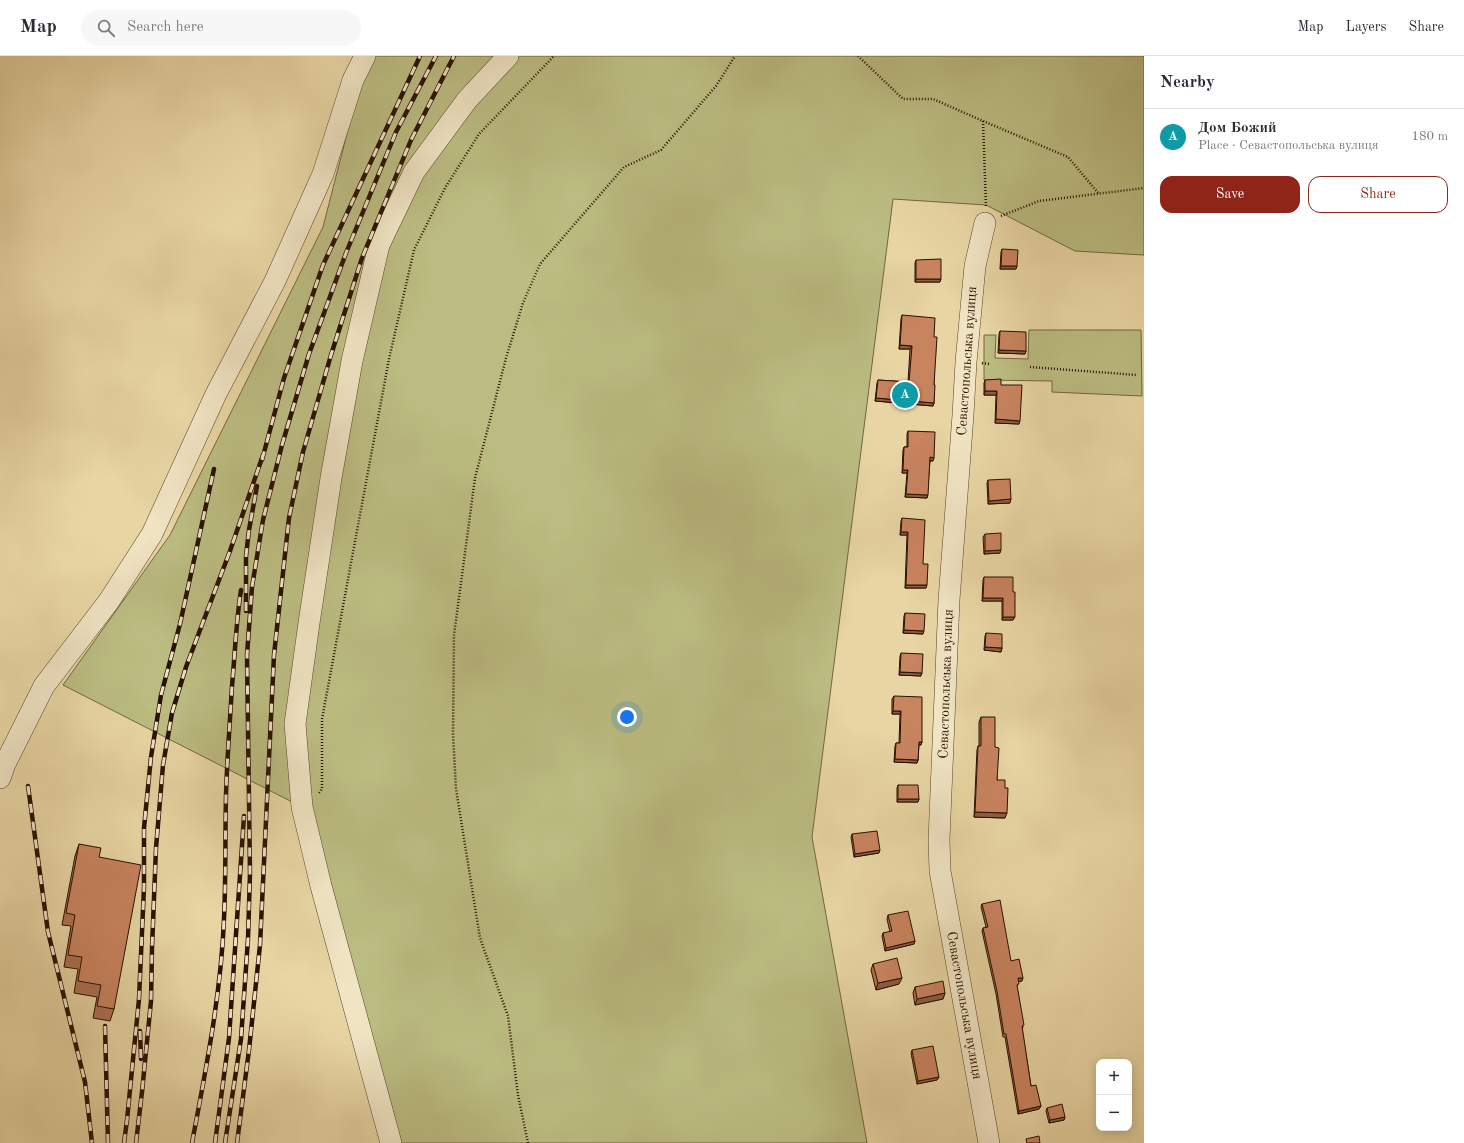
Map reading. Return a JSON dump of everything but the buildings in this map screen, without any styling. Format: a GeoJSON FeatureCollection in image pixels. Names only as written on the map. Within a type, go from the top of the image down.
{"type":"FeatureCollection","features":[{"type":"Feature","properties":{"kind":"street"},"geometry":{"type":"LineString","coordinates":[[0,778],[5,764],[44,686],[109,601],[152,534],[216,394],[275,280],[323,174],[353,80],[365,56]]}},
{"type":"Feature","properties":{"kind":"street"},"geometry":{"type":"LineString","coordinates":[[391,1143],[321,886],[302,807],[295,724],[331,478],[352,361],[380,245],[414,172],[467,100],[508,56]]}},
{"type":"Feature","properties":{"kind":"street","name":"Севастопольська вулиця"},"geometry":{"type":"LineString","coordinates":[[986,223],[975,266],[966,362],[949,600],[940,871],[989,1143]]}},
{"type":"Feature","properties":{"kind":"path"},"geometry":{"type":"LineString","coordinates":[[302,807],[322,789],[322,719],[389,359],[414,250],[445,188],[479,134],[554,56]]}},
{"type":"Feature","properties":{"kind":"path"},"geometry":{"type":"LineString","coordinates":[[528,1143],[518,1095],[508,1016],[480,938],[456,789],[453,734],[454,634],[475,478],[506,358],[523,303],[540,264],[624,167],[661,150],[716,86],[735,56]]}},
{"type":"Feature","properties":{"kind":"path"},"geometry":{"type":"LineString","coordinates":[[858,56],[903,99],[933,99],[1068,157],[1099,194]]}},
{"type":"Feature","properties":{"kind":"path"},"geometry":{"type":"LineString","coordinates":[[983,121],[986,223],[1039,201],[1144,188]]}},
{"type":"Feature","properties":{"kind":"path"},"geometry":{"type":"LineString","coordinates":[[1030,367],[1137,375]]}},
{"type":"Feature","properties":{"kind":"green space"},"geometry":{"type":"Polygon","coordinates":[[[367,56],[1144,56],[1144,255],[1075,251],[986,205],[893,199],[812,837],[867,1143],[391,1143],[302,807],[63,685],[170,535],[323,227],[367,56]]]}},
{"type":"Feature","properties":{"kind":"green space"},"geometry":{"type":"Polygon","coordinates":[[[1029,330],[1141,330],[1142,396],[1052,392],[1052,381],[984,380],[984,335],[996,335],[995,358],[1028,359],[1029,330]]]}},
{"type":"Feature","properties":{"kind":"railway"},"geometry":{"type":"LineString","coordinates":[[262,460],[284,378],[323,265],[420,56]]}},
{"type":"Feature","properties":{"kind":"railway"},"geometry":{"type":"LineString","coordinates":[[225,1143],[241,1039],[248,939],[250,873],[247,655],[252,587],[263,520],[282,445],[309,354],[346,253],[396,132],[436,56]]}},
{"type":"Feature","properties":{"kind":"railway"},"geometry":{"type":"LineString","coordinates":[[237,1143],[260,945],[274,655],[289,518],[303,452],[331,355],[362,258],[411,140],[454,56]]}},
{"type":"Feature","properties":{"kind":"railway"},"geometry":{"type":"LineString","coordinates":[[136,1143],[151,1001],[156,848],[163,765],[172,713],[186,667],[230,551],[263,455]]}},
{"type":"Feature","properties":{"kind":"railway"},"geometry":{"type":"LineString","coordinates":[[124,1143],[139,999],[144,887],[144,828],[151,757],[161,695],[180,624],[214,469]]}},
{"type":"Feature","properties":{"kind":"railway"},"geometry":{"type":"LineString","coordinates":[[246,611],[246,556],[257,486]]}},
{"type":"Feature","properties":{"kind":"railway"},"geometry":{"type":"LineString","coordinates":[[192,1143],[212,1031],[220,975],[225,903],[227,768],[232,686],[241,590]]}},
{"type":"Feature","properties":{"kind":"railway"},"geometry":{"type":"LineString","coordinates":[[28,786],[48,932],[85,1082],[92,1143]]}},
{"type":"Feature","properties":{"kind":"railway"},"geometry":{"type":"LineString","coordinates":[[215,1143],[229,1038],[244,816]]}},
{"type":"Feature","properties":{"kind":"railway"},"geometry":{"type":"LineString","coordinates":[[105,1026],[108,1143]]}},
{"type":"Feature","properties":{"kind":"railway"},"geometry":{"type":"LineString","coordinates":[[140,1031],[141,1059]]}},
{"type":"Feature","properties":{"kind":"place","name":"Дом Божий"},"geometry":{"type":"Point","coordinates":[905,395]}}]}
